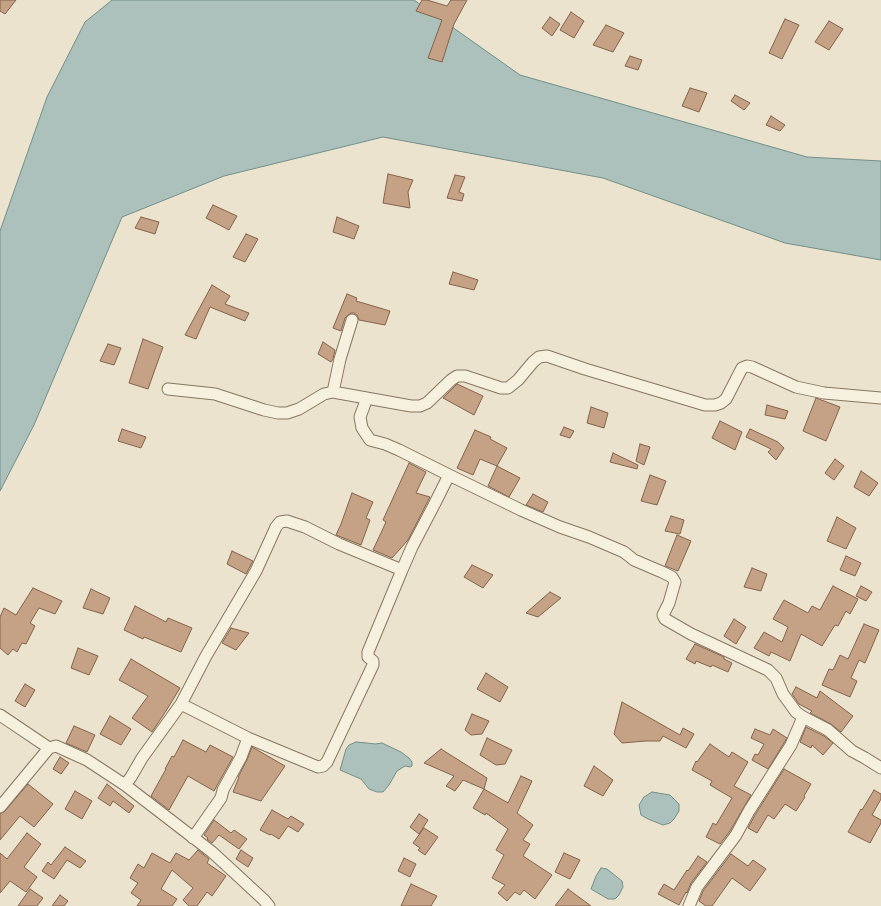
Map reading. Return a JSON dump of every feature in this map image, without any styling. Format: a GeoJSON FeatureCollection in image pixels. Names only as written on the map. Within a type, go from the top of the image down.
{"type":"FeatureCollection","features":[{"type":"Feature","properties":{"kind":"street"},"geometry":{"type":"LineString","coordinates":[[333,392],[340,359],[352,320]]}},
{"type":"Feature","properties":{"kind":"street"},"geometry":{"type":"LineString","coordinates":[[168,389],[215,394],[278,413],[287,413],[299,409],[324,394],[333,392],[412,406],[420,406],[427,404],[457,376],[465,376],[501,388],[508,388],[518,380],[539,357],[547,356],[584,369],[705,405],[715,405],[726,399],[742,368],[747,366],[796,387],[824,393],[881,398]]}},
{"type":"Feature","properties":{"kind":"street"},"geometry":{"type":"LineString","coordinates":[[367,398],[360,417],[362,428],[370,440],[399,450],[521,510],[560,527],[589,536],[624,552],[634,560],[672,577],[675,582],[669,603],[663,614],[665,619],[714,645],[768,670],[776,678],[783,694],[796,712],[828,730],[852,751],[881,768]]}},
{"type":"Feature","properties":{"kind":"street"},"geometry":{"type":"LineString","coordinates":[[181,704],[248,738],[318,767],[323,766],[327,762],[374,665],[373,661],[368,657],[368,652],[412,547],[449,475]]}},
{"type":"Feature","properties":{"kind":"street"},"geometry":{"type":"LineString","coordinates":[[125,785],[150,745],[181,704],[206,656],[256,571],[276,527],[280,522],[287,521],[305,527],[339,544],[402,570]]}},
{"type":"Feature","properties":{"kind":"street"},"geometry":{"type":"LineString","coordinates":[[0,715],[49,748]]}},
{"type":"Feature","properties":{"kind":"street"},"geometry":{"type":"LineString","coordinates":[[689,906],[696,887],[736,835],[749,811],[791,745],[803,717]]}},
{"type":"Feature","properties":{"kind":"street"},"geometry":{"type":"LineString","coordinates":[[193,838],[221,798],[223,790],[248,738]]}},
{"type":"Feature","properties":{"kind":"street"},"geometry":{"type":"LineString","coordinates":[[0,807],[49,748],[56,746],[87,760],[125,785],[212,852],[237,874],[269,906]]}},
{"type":"Feature","properties":{"kind":"water"},"geometry":{"type":"Polygon","coordinates":[[[112,0],[414,0],[520,75],[807,157],[881,161],[881,260],[785,243],[603,178],[383,137],[224,176],[122,217],[34,425],[0,491],[0,231],[47,97],[85,22],[112,0]]]}},
{"type":"Feature","properties":{"kind":"water"},"geometry":{"type":"Polygon","coordinates":[[[356,742],[375,744],[382,743],[401,752],[409,758],[412,762],[412,766],[405,766],[397,771],[383,792],[377,792],[369,789],[361,779],[340,770],[346,749],[349,745],[356,742]]]}},
{"type":"Feature","properties":{"kind":"water"},"geometry":{"type":"Polygon","coordinates":[[[652,792],[670,795],[679,804],[679,811],[670,823],[663,825],[641,815],[639,805],[644,797],[652,792]]]}},
{"type":"Feature","properties":{"kind":"water"},"geometry":{"type":"Polygon","coordinates":[[[601,868],[607,869],[622,881],[623,887],[615,899],[608,899],[591,889],[601,868]]]}},
{"type":"Feature","properties":{"kind":"building"},"geometry":{"type":"Polygon","coordinates":[[[0,0],[16,0],[5,14],[0,11],[0,0]]]}},
{"type":"Feature","properties":{"kind":"building"},"geometry":{"type":"Polygon","coordinates":[[[422,0],[447,6],[451,0],[467,0],[454,24],[442,62],[428,58],[442,20],[416,11],[422,0]]]}},
{"type":"Feature","properties":{"kind":"building"},"geometry":{"type":"Polygon","coordinates":[[[571,12],[584,21],[574,38],[560,30],[571,12]]]}},
{"type":"Feature","properties":{"kind":"building"},"geometry":{"type":"Polygon","coordinates":[[[550,17],[560,24],[552,36],[542,28],[550,17]]]}},
{"type":"Feature","properties":{"kind":"building"},"geometry":{"type":"Polygon","coordinates":[[[785,19],[799,25],[782,59],[769,53],[785,19]]]}},
{"type":"Feature","properties":{"kind":"building"},"geometry":{"type":"Polygon","coordinates":[[[829,21],[843,29],[829,50],[815,42],[829,21]]]}},
{"type":"Feature","properties":{"kind":"building"},"geometry":{"type":"Polygon","coordinates":[[[606,25],[624,33],[613,52],[593,45],[606,25]]]}},
{"type":"Feature","properties":{"kind":"building"},"geometry":{"type":"Polygon","coordinates":[[[630,56],[642,60],[638,70],[625,66],[630,56]]]}},
{"type":"Feature","properties":{"kind":"building"},"geometry":{"type":"Polygon","coordinates":[[[690,88],[707,93],[699,112],[682,106],[690,88]]]}},
{"type":"Feature","properties":{"kind":"building"},"geometry":{"type":"Polygon","coordinates":[[[735,95],[750,103],[744,110],[731,101],[735,95]]]}},
{"type":"Feature","properties":{"kind":"building"},"geometry":{"type":"Polygon","coordinates":[[[771,116],[785,125],[780,131],[766,125],[771,116]]]}},
{"type":"Feature","properties":{"kind":"building"},"geometry":{"type":"Polygon","coordinates":[[[388,174],[413,180],[408,192],[410,208],[383,203],[388,174]]]}},
{"type":"Feature","properties":{"kind":"building"},"geometry":{"type":"Polygon","coordinates":[[[455,175],[465,177],[459,192],[464,194],[462,201],[447,198],[455,175]]]}},
{"type":"Feature","properties":{"kind":"building"},"geometry":{"type":"Polygon","coordinates":[[[213,205],[237,216],[229,230],[206,218],[213,205]]]}},
{"type":"Feature","properties":{"kind":"building"},"geometry":{"type":"Polygon","coordinates":[[[141,217],[159,222],[155,234],[135,228],[141,217]]]}},
{"type":"Feature","properties":{"kind":"building"},"geometry":{"type":"Polygon","coordinates":[[[337,217],[359,226],[354,239],[333,232],[337,217]]]}},
{"type":"Feature","properties":{"kind":"building"},"geometry":{"type":"Polygon","coordinates":[[[246,234],[258,239],[245,262],[233,257],[246,234]]]}},
{"type":"Feature","properties":{"kind":"building"},"geometry":{"type":"Polygon","coordinates":[[[453,272],[478,280],[474,290],[449,284],[453,272]]]}},
{"type":"Feature","properties":{"kind":"building"},"geometry":{"type":"Polygon","coordinates":[[[212,285],[230,296],[225,304],[249,313],[245,321],[210,307],[196,339],[185,335],[212,285]]]}},
{"type":"Feature","properties":{"kind":"building"},"geometry":{"type":"Polygon","coordinates":[[[347,294],[357,298],[356,301],[390,311],[385,325],[359,320],[357,315],[351,313],[345,318],[341,331],[333,328],[347,294]]]}},
{"type":"Feature","properties":{"kind":"building"},"geometry":{"type":"Polygon","coordinates":[[[143,339],[163,347],[148,389],[129,383],[143,339]]]}},
{"type":"Feature","properties":{"kind":"building"},"geometry":{"type":"Polygon","coordinates":[[[323,342],[335,350],[331,362],[318,354],[323,342]]]}},
{"type":"Feature","properties":{"kind":"building"},"geometry":{"type":"Polygon","coordinates":[[[108,344],[121,348],[114,365],[100,361],[108,344]]]}},
{"type":"Feature","properties":{"kind":"building"},"geometry":{"type":"Polygon","coordinates":[[[457,384],[483,396],[474,415],[443,398],[457,384]]]}},
{"type":"Feature","properties":{"kind":"building"},"geometry":{"type":"Polygon","coordinates":[[[816,398],[840,407],[826,441],[803,431],[816,398]]]}},
{"type":"Feature","properties":{"kind":"building"},"geometry":{"type":"Polygon","coordinates":[[[767,405],[788,411],[785,419],[765,415],[767,405]]]}},
{"type":"Feature","properties":{"kind":"building"},"geometry":{"type":"Polygon","coordinates":[[[591,407],[608,413],[604,428],[587,423],[591,407]]]}},
{"type":"Feature","properties":{"kind":"building"},"geometry":{"type":"Polygon","coordinates":[[[720,421],[742,432],[735,450],[712,438],[720,421]]]}},
{"type":"Feature","properties":{"kind":"building"},"geometry":{"type":"Polygon","coordinates":[[[564,427],[574,431],[570,438],[560,435],[564,427]]]}},
{"type":"Feature","properties":{"kind":"building"},"geometry":{"type":"Polygon","coordinates":[[[122,429],[146,437],[141,448],[118,441],[122,429]]]}},
{"type":"Feature","properties":{"kind":"building"},"geometry":{"type":"Polygon","coordinates":[[[750,429],[778,442],[784,448],[776,460],[768,452],[771,449],[746,437],[750,429]]]}},
{"type":"Feature","properties":{"kind":"building"},"geometry":{"type":"Polygon","coordinates":[[[475,430],[491,437],[490,439],[507,448],[497,466],[480,459],[473,475],[457,468],[475,430]]]}},
{"type":"Feature","properties":{"kind":"building"},"geometry":{"type":"Polygon","coordinates":[[[640,444],[650,447],[644,465],[636,461],[640,444]]]}},
{"type":"Feature","properties":{"kind":"building"},"geometry":{"type":"Polygon","coordinates":[[[613,453],[638,465],[637,469],[610,462],[613,453]]]}},
{"type":"Feature","properties":{"kind":"building"},"geometry":{"type":"Polygon","coordinates":[[[835,459],[844,466],[834,480],[825,473],[835,459]]]}},
{"type":"Feature","properties":{"kind":"building"},"geometry":{"type":"Polygon","coordinates":[[[409,463],[426,472],[416,493],[430,497],[408,540],[392,558],[373,550],[386,522],[383,520],[409,463]]]}},
{"type":"Feature","properties":{"kind":"building"},"geometry":{"type":"Polygon","coordinates":[[[497,466],[520,478],[509,497],[488,486],[497,466]]]}},
{"type":"Feature","properties":{"kind":"building"},"geometry":{"type":"Polygon","coordinates":[[[861,471],[878,483],[869,496],[854,487],[861,471]]]}},
{"type":"Feature","properties":{"kind":"building"},"geometry":{"type":"Polygon","coordinates":[[[650,475],[666,481],[657,505],[641,501],[650,475]]]}},
{"type":"Feature","properties":{"kind":"building"},"geometry":{"type":"Polygon","coordinates":[[[352,493],[373,502],[366,518],[370,520],[361,545],[336,535],[352,493]]]}},
{"type":"Feature","properties":{"kind":"building"},"geometry":{"type":"Polygon","coordinates":[[[533,494],[548,502],[543,512],[526,505],[533,494]]]}},
{"type":"Feature","properties":{"kind":"building"},"geometry":{"type":"Polygon","coordinates":[[[671,516],[684,520],[680,534],[665,531],[671,516]]]}},
{"type":"Feature","properties":{"kind":"building"},"geometry":{"type":"Polygon","coordinates":[[[837,517],[856,528],[846,549],[827,541],[837,517]]]}},
{"type":"Feature","properties":{"kind":"building"},"geometry":{"type":"Polygon","coordinates":[[[677,535],[691,541],[678,571],[665,566],[677,535]]]}},
{"type":"Feature","properties":{"kind":"building"},"geometry":{"type":"Polygon","coordinates":[[[232,551],[253,561],[246,574],[227,564],[232,551]]]}},
{"type":"Feature","properties":{"kind":"building"},"geometry":{"type":"Polygon","coordinates":[[[846,556],[861,563],[855,576],[840,570],[846,556]]]}},
{"type":"Feature","properties":{"kind":"building"},"geometry":{"type":"Polygon","coordinates":[[[472,565],[493,575],[483,588],[464,577],[472,565]]]}},
{"type":"Feature","properties":{"kind":"building"},"geometry":{"type":"Polygon","coordinates":[[[752,568],[767,574],[761,591],[744,587],[752,568]]]}},
{"type":"Feature","properties":{"kind":"building"},"geometry":{"type":"Polygon","coordinates":[[[833,586],[858,599],[850,614],[846,611],[838,626],[835,625],[822,646],[801,634],[790,661],[771,652],[769,656],[754,648],[764,632],[782,642],[788,627],[773,619],[784,600],[808,613],[812,606],[820,610],[833,586]]]}},
{"type":"Feature","properties":{"kind":"building"},"geometry":{"type":"Polygon","coordinates":[[[861,586],[872,592],[866,601],[856,596],[861,586]]]}},
{"type":"Feature","properties":{"kind":"building"},"geometry":{"type":"Polygon","coordinates":[[[33,588],[62,601],[55,614],[39,608],[30,623],[35,626],[26,644],[22,643],[17,652],[13,649],[8,655],[0,648],[0,617],[4,608],[16,615],[33,588]]]}},
{"type":"Feature","properties":{"kind":"building"},"geometry":{"type":"Polygon","coordinates":[[[91,589],[110,598],[103,614],[83,608],[91,589]]]}},
{"type":"Feature","properties":{"kind":"building"},"geometry":{"type":"Polygon","coordinates":[[[550,592],[561,598],[538,617],[526,613],[550,592]]]}},
{"type":"Feature","properties":{"kind":"building"},"geometry":{"type":"Polygon","coordinates":[[[135,606],[166,622],[168,618],[192,628],[181,652],[144,637],[143,639],[124,630],[135,606]]]}},
{"type":"Feature","properties":{"kind":"building"},"geometry":{"type":"Polygon","coordinates":[[[734,619],[746,627],[736,644],[724,636],[734,619]]]}},
{"type":"Feature","properties":{"kind":"building"},"geometry":{"type":"Polygon","coordinates":[[[864,624],[879,630],[865,663],[859,660],[851,678],[857,681],[850,697],[822,685],[829,669],[833,670],[840,655],[848,659],[864,624]]]}},
{"type":"Feature","properties":{"kind":"building"},"geometry":{"type":"Polygon","coordinates":[[[231,628],[249,633],[236,650],[222,643],[231,628]]]}},
{"type":"Feature","properties":{"kind":"building"},"geometry":{"type":"Polygon","coordinates":[[[695,644],[724,657],[724,659],[732,663],[728,672],[712,665],[711,667],[696,661],[695,664],[686,659],[695,644]]]}},
{"type":"Feature","properties":{"kind":"building"},"geometry":{"type":"Polygon","coordinates":[[[78,648],[98,656],[89,675],[71,668],[78,648]]]}},
{"type":"Feature","properties":{"kind":"building"},"geometry":{"type":"Polygon","coordinates":[[[131,659],[180,688],[152,732],[132,718],[148,696],[119,680],[131,659]]]}},
{"type":"Feature","properties":{"kind":"building"},"geometry":{"type":"Polygon","coordinates":[[[486,673],[508,687],[500,702],[477,689],[486,673]]]}},
{"type":"Feature","properties":{"kind":"building"},"geometry":{"type":"Polygon","coordinates":[[[25,684],[35,690],[25,707],[15,701],[25,684]]]}},
{"type":"Feature","properties":{"kind":"building"},"geometry":{"type":"Polygon","coordinates":[[[796,687],[817,698],[820,691],[853,716],[841,732],[831,724],[810,713],[812,711],[799,704],[792,694],[796,687]]]}},
{"type":"Feature","properties":{"kind":"building"},"geometry":{"type":"Polygon","coordinates":[[[622,702],[680,735],[683,728],[694,734],[686,748],[663,736],[660,741],[622,743],[614,734],[622,702]]]}},
{"type":"Feature","properties":{"kind":"building"},"geometry":{"type":"Polygon","coordinates":[[[472,714],[489,721],[482,734],[471,735],[465,730],[472,714]]]}},
{"type":"Feature","properties":{"kind":"building"},"geometry":{"type":"Polygon","coordinates":[[[110,716],[131,729],[121,745],[100,734],[110,716]]]}},
{"type":"Feature","properties":{"kind":"building"},"geometry":{"type":"Polygon","coordinates":[[[74,726],[95,735],[87,752],[66,743],[74,726]]]}},
{"type":"Feature","properties":{"kind":"building"},"geometry":{"type":"Polygon","coordinates":[[[806,727],[824,736],[833,743],[823,755],[812,745],[811,748],[800,742],[806,727]]]}},
{"type":"Feature","properties":{"kind":"building"},"geometry":{"type":"Polygon","coordinates":[[[755,729],[770,735],[773,729],[787,738],[768,769],[752,760],[755,754],[758,755],[764,744],[751,738],[755,729]]]}},
{"type":"Feature","properties":{"kind":"building"},"geometry":{"type":"Polygon","coordinates":[[[487,738],[512,750],[505,764],[496,765],[480,755],[487,738]]]}},
{"type":"Feature","properties":{"kind":"building"},"geometry":{"type":"Polygon","coordinates":[[[183,740],[206,752],[210,745],[233,757],[214,791],[188,776],[169,810],[151,796],[172,756],[174,757],[183,740]]]}},
{"type":"Feature","properties":{"kind":"building"},"geometry":{"type":"Polygon","coordinates":[[[710,744],[729,757],[732,752],[748,762],[734,786],[751,795],[730,831],[720,844],[706,837],[713,823],[716,825],[732,798],[710,785],[712,781],[692,770],[696,761],[697,762],[710,744]]]}},
{"type":"Feature","properties":{"kind":"building"},"geometry":{"type":"Polygon","coordinates":[[[252,747],[285,766],[261,801],[233,792],[238,777],[252,747]]]}},
{"type":"Feature","properties":{"kind":"building"},"geometry":{"type":"Polygon","coordinates":[[[441,749],[487,778],[484,789],[463,780],[455,791],[446,786],[454,776],[424,763],[441,749]]]}},
{"type":"Feature","properties":{"kind":"building"},"geometry":{"type":"Polygon","coordinates":[[[60,757],[69,763],[61,774],[53,769],[60,757]]]}},
{"type":"Feature","properties":{"kind":"building"},"geometry":{"type":"Polygon","coordinates":[[[594,766],[613,780],[603,796],[584,786],[594,766]]]}},
{"type":"Feature","properties":{"kind":"building"},"geometry":{"type":"Polygon","coordinates":[[[784,769],[811,784],[796,811],[785,804],[774,819],[768,815],[757,833],[748,828],[784,769]]]}},
{"type":"Feature","properties":{"kind":"building"},"geometry":{"type":"Polygon","coordinates":[[[521,776],[532,781],[517,813],[533,825],[523,840],[530,844],[523,856],[552,875],[535,899],[524,890],[520,895],[515,892],[507,901],[498,893],[505,885],[492,878],[504,855],[496,850],[508,829],[486,813],[485,815],[473,808],[484,789],[508,803],[521,776]]]}},
{"type":"Feature","properties":{"kind":"building"},"geometry":{"type":"Polygon","coordinates":[[[28,784],[53,804],[34,827],[20,816],[0,840],[0,814],[5,811],[28,784]]]}},
{"type":"Feature","properties":{"kind":"building"},"geometry":{"type":"Polygon","coordinates":[[[107,784],[134,806],[129,813],[113,801],[110,806],[98,798],[107,784]]]}},
{"type":"Feature","properties":{"kind":"building"},"geometry":{"type":"Polygon","coordinates":[[[874,790],[881,794],[881,799],[872,815],[881,820],[881,823],[870,843],[848,832],[874,790]]]}},
{"type":"Feature","properties":{"kind":"building"},"geometry":{"type":"Polygon","coordinates":[[[75,791],[92,801],[82,819],[65,809],[75,791]]]}},
{"type":"Feature","properties":{"kind":"building"},"geometry":{"type":"Polygon","coordinates":[[[272,810],[288,819],[291,816],[304,824],[298,832],[288,826],[279,839],[260,830],[272,810]]]}},
{"type":"Feature","properties":{"kind":"building"},"geometry":{"type":"Polygon","coordinates":[[[419,814],[428,820],[419,834],[410,827],[419,814]]]}},
{"type":"Feature","properties":{"kind":"building"},"geometry":{"type":"Polygon","coordinates":[[[214,820],[231,833],[234,830],[247,839],[239,849],[219,835],[212,843],[207,839],[208,838],[204,835],[214,820]]]}},
{"type":"Feature","properties":{"kind":"building"},"geometry":{"type":"Polygon","coordinates":[[[424,828],[438,837],[425,855],[418,850],[420,848],[413,843],[424,828]]]}},
{"type":"Feature","properties":{"kind":"building"},"geometry":{"type":"Polygon","coordinates":[[[27,833],[41,844],[24,867],[37,877],[26,892],[10,881],[0,893],[0,853],[7,859],[27,833]]]}},
{"type":"Feature","properties":{"kind":"building"},"geometry":{"type":"Polygon","coordinates":[[[65,847],[86,861],[80,868],[67,860],[54,879],[42,871],[48,862],[51,865],[65,847]]]}},
{"type":"Feature","properties":{"kind":"building"},"geometry":{"type":"Polygon","coordinates":[[[198,850],[209,859],[207,863],[226,876],[212,896],[207,892],[197,906],[189,906],[183,900],[193,888],[172,870],[161,889],[177,899],[172,906],[137,906],[141,900],[131,893],[138,883],[130,878],[138,864],[144,868],[152,853],[170,863],[176,853],[189,860],[198,850]]]}},
{"type":"Feature","properties":{"kind":"building"},"geometry":{"type":"Polygon","coordinates":[[[241,850],[253,858],[248,867],[236,859],[241,850]]]}},
{"type":"Feature","properties":{"kind":"building"},"geometry":{"type":"Polygon","coordinates":[[[564,853],[580,860],[570,879],[555,872],[564,853]]]}},
{"type":"Feature","properties":{"kind":"building"},"geometry":{"type":"Polygon","coordinates":[[[731,854],[748,866],[753,860],[766,869],[750,891],[732,878],[712,906],[706,906],[699,901],[703,891],[731,854]]]}},
{"type":"Feature","properties":{"kind":"building"},"geometry":{"type":"Polygon","coordinates":[[[698,856],[707,862],[691,883],[687,893],[686,892],[679,905],[658,894],[664,884],[674,890],[698,856]]]}},
{"type":"Feature","properties":{"kind":"building"},"geometry":{"type":"Polygon","coordinates":[[[404,858],[416,864],[410,877],[398,871],[404,858]]]}},
{"type":"Feature","properties":{"kind":"building"},"geometry":{"type":"Polygon","coordinates":[[[411,884],[437,896],[431,906],[401,906],[411,884]]]}},
{"type":"Feature","properties":{"kind":"building"},"geometry":{"type":"Polygon","coordinates":[[[30,889],[43,898],[37,906],[18,906],[30,889]]]}},
{"type":"Feature","properties":{"kind":"building"},"geometry":{"type":"Polygon","coordinates":[[[568,889],[591,906],[555,906],[568,889]]]}},
{"type":"Feature","properties":{"kind":"building"},"geometry":{"type":"Polygon","coordinates":[[[60,895],[68,901],[64,906],[52,906],[60,895]]]}}]}
